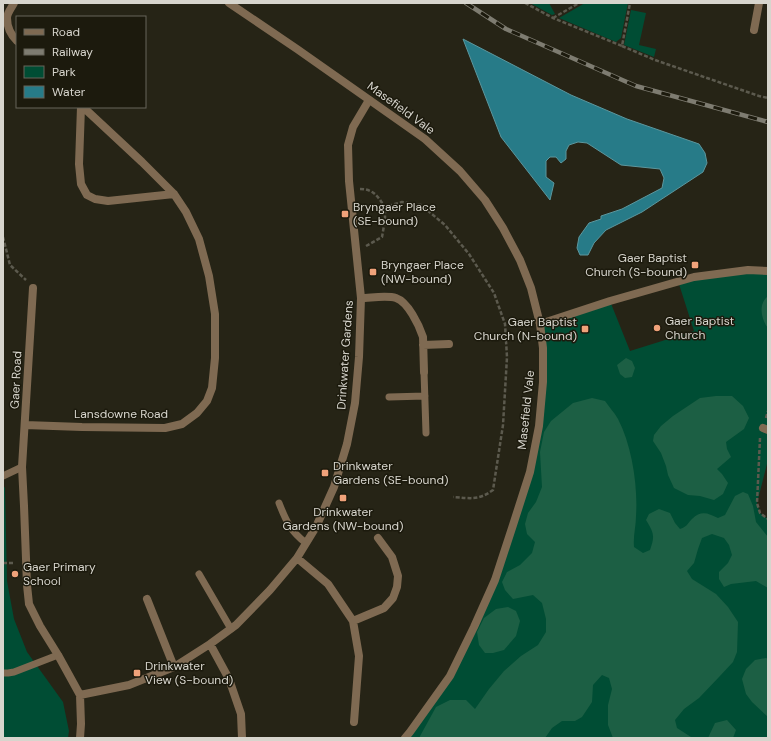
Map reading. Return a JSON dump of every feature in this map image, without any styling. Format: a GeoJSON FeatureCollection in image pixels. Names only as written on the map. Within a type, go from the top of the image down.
{"type":"FeatureCollection","features":[{"type":"Feature","properties":{"kind":"street"},"geometry":{"type":"LineString","coordinates":[[14,3],[7,16],[8,27],[16,40]]}},
{"type":"Feature","properties":{"kind":"street","name":"Masefield Vale"},"geometry":{"type":"LineString","coordinates":[[229,3],[425,139],[460,171],[485,200],[504,228],[520,260],[531,288],[540,324],[543,348],[544,382],[539,426],[530,472],[514,526],[495,580],[450,676],[405,738]]}},
{"type":"Feature","properties":{"kind":"street"},"geometry":{"type":"LineString","coordinates":[[754,30],[759,3]]}},
{"type":"Feature","properties":{"kind":"street","name":"Drinkwater Gardens"},"geometry":{"type":"LineString","coordinates":[[80,695],[129,684],[174,667],[236,626],[270,590],[297,558],[316,526],[334,486],[347,444],[355,403],[359,357],[360,298],[350,188],[348,145],[353,127],[369,100]]}},
{"type":"Feature","properties":{"kind":"street","name":"Lansdowne Road"},"geometry":{"type":"LineString","coordinates":[[82,108],[79,164],[80,184],[87,195],[96,199],[108,201],[174,194]]}},
{"type":"Feature","properties":{"kind":"street","name":"Lansdowne Road"},"geometry":{"type":"LineString","coordinates":[[25,425],[90,428],[165,428],[182,424],[197,413],[206,401],[212,388],[215,358],[215,314],[209,276],[199,239],[186,212],[174,194],[142,162],[83,108]]}},
{"type":"Feature","properties":{"kind":"street"},"geometry":{"type":"LineString","coordinates":[[540,324],[589,307],[694,277],[748,270],[768,271]]}},
{"type":"Feature","properties":{"kind":"street","name":"Gaer Road"},"geometry":{"type":"LineString","coordinates":[[33,288],[22,468],[27,585],[29,604],[80,695],[80,738]]}},
{"type":"Feature","properties":{"kind":"street"},"geometry":{"type":"LineString","coordinates":[[360,298],[397,298],[408,307],[423,337],[424,372]]}},
{"type":"Feature","properties":{"kind":"street"},"geometry":{"type":"LineString","coordinates":[[423,344],[449,344]]}},
{"type":"Feature","properties":{"kind":"street"},"geometry":{"type":"LineString","coordinates":[[353,621],[384,608],[393,598],[397,587],[398,576],[392,557],[378,538]]}},
{"type":"Feature","properties":{"kind":"street"},"geometry":{"type":"LineString","coordinates":[[297,558],[328,584],[353,621],[359,656],[354,722]]}},
{"type":"Feature","properties":{"kind":"street"},"geometry":{"type":"LineString","coordinates":[[147,599],[174,667]]}},
{"type":"Feature","properties":{"kind":"street"},"geometry":{"type":"LineString","coordinates":[[210,644],[229,679],[241,714],[242,738]]}},
{"type":"Feature","properties":{"kind":"lane"},"geometry":{"type":"LineString","coordinates":[[424,372],[426,434]]}},
{"type":"Feature","properties":{"kind":"lane"},"geometry":{"type":"LineString","coordinates":[[389,397],[425,396]]}},
{"type":"Feature","properties":{"kind":"lane"},"geometry":{"type":"LineString","coordinates":[[3,476],[22,468]]}},
{"type":"Feature","properties":{"kind":"lane"},"geometry":{"type":"LineString","coordinates":[[279,503],[292,531],[297,537],[306,543]]}},
{"type":"Feature","properties":{"kind":"lane"},"geometry":{"type":"LineString","coordinates":[[198,574],[231,629]]}},
{"type":"Feature","properties":{"kind":"lane"},"geometry":{"type":"LineString","coordinates":[[3,673],[14,672],[58,655]]}},
{"type":"Feature","properties":{"kind":"path"},"geometry":{"type":"LineString","coordinates":[[525,3],[553,18],[656,60],[768,98]]}},
{"type":"Feature","properties":{"kind":"path"},"geometry":{"type":"LineString","coordinates":[[553,18],[579,3]]}},
{"type":"Feature","properties":{"kind":"path"},"geometry":{"type":"LineString","coordinates":[[622,46],[630,3]]}},
{"type":"Feature","properties":{"kind":"path"},"geometry":{"type":"LineString","coordinates":[[350,188],[367,189],[377,195],[385,207],[385,220],[382,237],[356,252]]}},
{"type":"Feature","properties":{"kind":"path"},"geometry":{"type":"LineString","coordinates":[[385,207],[402,202],[421,206],[445,225],[469,254],[494,293],[505,324],[507,357],[504,425],[493,490],[487,495],[478,498],[453,497]]}},
{"type":"Feature","properties":{"kind":"path"},"geometry":{"type":"LineString","coordinates":[[3,237],[10,265],[33,288]]}},
{"type":"Feature","properties":{"kind":"path"},"geometry":{"type":"LineString","coordinates":[[768,412],[766,429],[760,438],[757,503],[760,513],[768,519]]}},
{"type":"Feature","properties":{"kind":"green space"},"geometry":{"type":"Polygon","coordinates":[[[530,3],[549,3],[555,14],[552,15],[530,3]]]}},
{"type":"Feature","properties":{"kind":"green space"},"geometry":{"type":"Polygon","coordinates":[[[585,3],[628,3],[621,38],[616,42],[559,18],[585,3]]]}},
{"type":"Feature","properties":{"kind":"green space"},"geometry":{"type":"Polygon","coordinates":[[[631,10],[646,13],[639,45],[656,49],[654,57],[624,45],[631,10]]]}},
{"type":"Feature","properties":{"kind":"green space"},"geometry":{"type":"Polygon","coordinates":[[[768,271],[768,460],[757,503],[760,513],[768,519],[768,738],[405,738],[450,676],[474,627],[513,525],[539,426],[540,324],[610,301],[630,351],[694,331],[678,281],[768,271]]]}},
{"type":"Feature","properties":{"kind":"green space"},"geometry":{"type":"Polygon","coordinates":[[[768,296],[768,328],[762,316],[762,307],[768,296]]]}},
{"type":"Feature","properties":{"kind":"green space"},"geometry":{"type":"Polygon","coordinates":[[[626,358],[632,361],[635,368],[632,377],[625,378],[620,374],[617,365],[626,358]]]}},
{"type":"Feature","properties":{"kind":"green space"},"geometry":{"type":"Polygon","coordinates":[[[732,396],[743,406],[749,418],[744,429],[726,442],[727,449],[731,457],[717,469],[728,483],[723,494],[714,500],[700,496],[688,495],[674,488],[661,453],[653,441],[654,435],[661,426],[673,416],[700,398],[732,396]]]}},
{"type":"Feature","properties":{"kind":"green space"},"geometry":{"type":"Polygon","coordinates":[[[592,398],[605,401],[618,419],[627,441],[633,466],[636,492],[634,547],[643,553],[650,550],[653,535],[646,520],[649,514],[659,509],[670,513],[680,529],[686,526],[698,514],[705,513],[718,518],[725,515],[735,496],[743,492],[748,494],[753,506],[756,522],[768,537],[768,588],[756,581],[731,584],[724,587],[719,579],[719,572],[728,563],[732,555],[729,545],[724,538],[712,534],[702,538],[694,563],[687,571],[692,579],[716,594],[728,607],[738,622],[737,652],[733,662],[699,698],[684,709],[675,720],[677,728],[695,738],[613,738],[608,725],[608,705],[612,689],[609,678],[602,675],[593,685],[592,702],[582,717],[575,721],[562,721],[552,728],[545,738],[419,738],[436,707],[450,700],[466,700],[475,709],[504,671],[521,656],[538,645],[546,632],[546,619],[542,603],[533,595],[513,599],[505,590],[502,582],[507,572],[520,565],[532,553],[535,542],[527,534],[525,524],[528,513],[536,502],[542,487],[540,452],[544,432],[551,421],[573,403],[592,398]]]}},
{"type":"Feature","properties":{"kind":"green space"},"geometry":{"type":"Polygon","coordinates":[[[5,487],[7,581],[14,619],[27,652],[63,702],[69,731],[68,738],[3,738],[3,488],[5,487]]]}},
{"type":"Feature","properties":{"kind":"green space"},"geometry":{"type":"Polygon","coordinates":[[[508,607],[516,611],[520,621],[516,636],[504,650],[493,653],[485,653],[479,645],[477,632],[484,618],[496,609],[508,607]]]}},
{"type":"Feature","properties":{"kind":"green space"},"geometry":{"type":"Polygon","coordinates":[[[768,659],[768,717],[746,694],[742,679],[746,669],[755,660],[768,659]]]}},
{"type":"Feature","properties":{"kind":"green space"},"geometry":{"type":"Polygon","coordinates":[[[727,720],[736,730],[733,738],[708,738],[715,723],[727,720]]]}},
{"type":"Feature","properties":{"kind":"water"},"geometry":{"type":"Polygon","coordinates":[[[463,39],[571,95],[627,119],[699,144],[705,153],[707,163],[703,172],[642,212],[606,230],[594,243],[588,255],[580,255],[577,248],[579,237],[589,223],[601,219],[601,216],[622,209],[662,188],[664,178],[660,169],[621,165],[587,143],[578,142],[569,145],[566,151],[566,159],[561,163],[556,157],[550,157],[546,161],[546,177],[554,183],[550,200],[501,137],[463,39]]]}},
{"type":"Feature","properties":{"kind":"railway"},"geometry":{"type":"LineString","coordinates":[[466,3],[506,29],[636,86],[768,122]]}},
{"type":"Feature","properties":{"kind":"place","name":"Bryngaer Place (SE-bound)"},"geometry":{"type":"Point","coordinates":[345,214]}},
{"type":"Feature","properties":{"kind":"place","name":"Gaer Baptist Church (S-bound)"},"geometry":{"type":"Point","coordinates":[695,265]}},
{"type":"Feature","properties":{"kind":"place","name":"Bryngaer Place (NW-bound)"},"geometry":{"type":"Point","coordinates":[373,272]}},
{"type":"Feature","properties":{"kind":"place","name":"Gaer Baptist Church"},"geometry":{"type":"Point","coordinates":[657,328]}},
{"type":"Feature","properties":{"kind":"place","name":"Gaer Baptist Church (N-bound)"},"geometry":{"type":"Point","coordinates":[585,329]}},
{"type":"Feature","properties":{"kind":"place","name":"Drinkwater Gardens (SE-bound)"},"geometry":{"type":"Point","coordinates":[325,473]}},
{"type":"Feature","properties":{"kind":"place","name":"Drinkwater Gardens (NW-bound)"},"geometry":{"type":"Point","coordinates":[343,498]}},
{"type":"Feature","properties":{"kind":"place","name":"Gaer Primary School"},"geometry":{"type":"Point","coordinates":[15,574]}},
{"type":"Feature","properties":{"kind":"place","name":"Drinkwater View (S-bound)"},"geometry":{"type":"Point","coordinates":[137,673]}}]}
